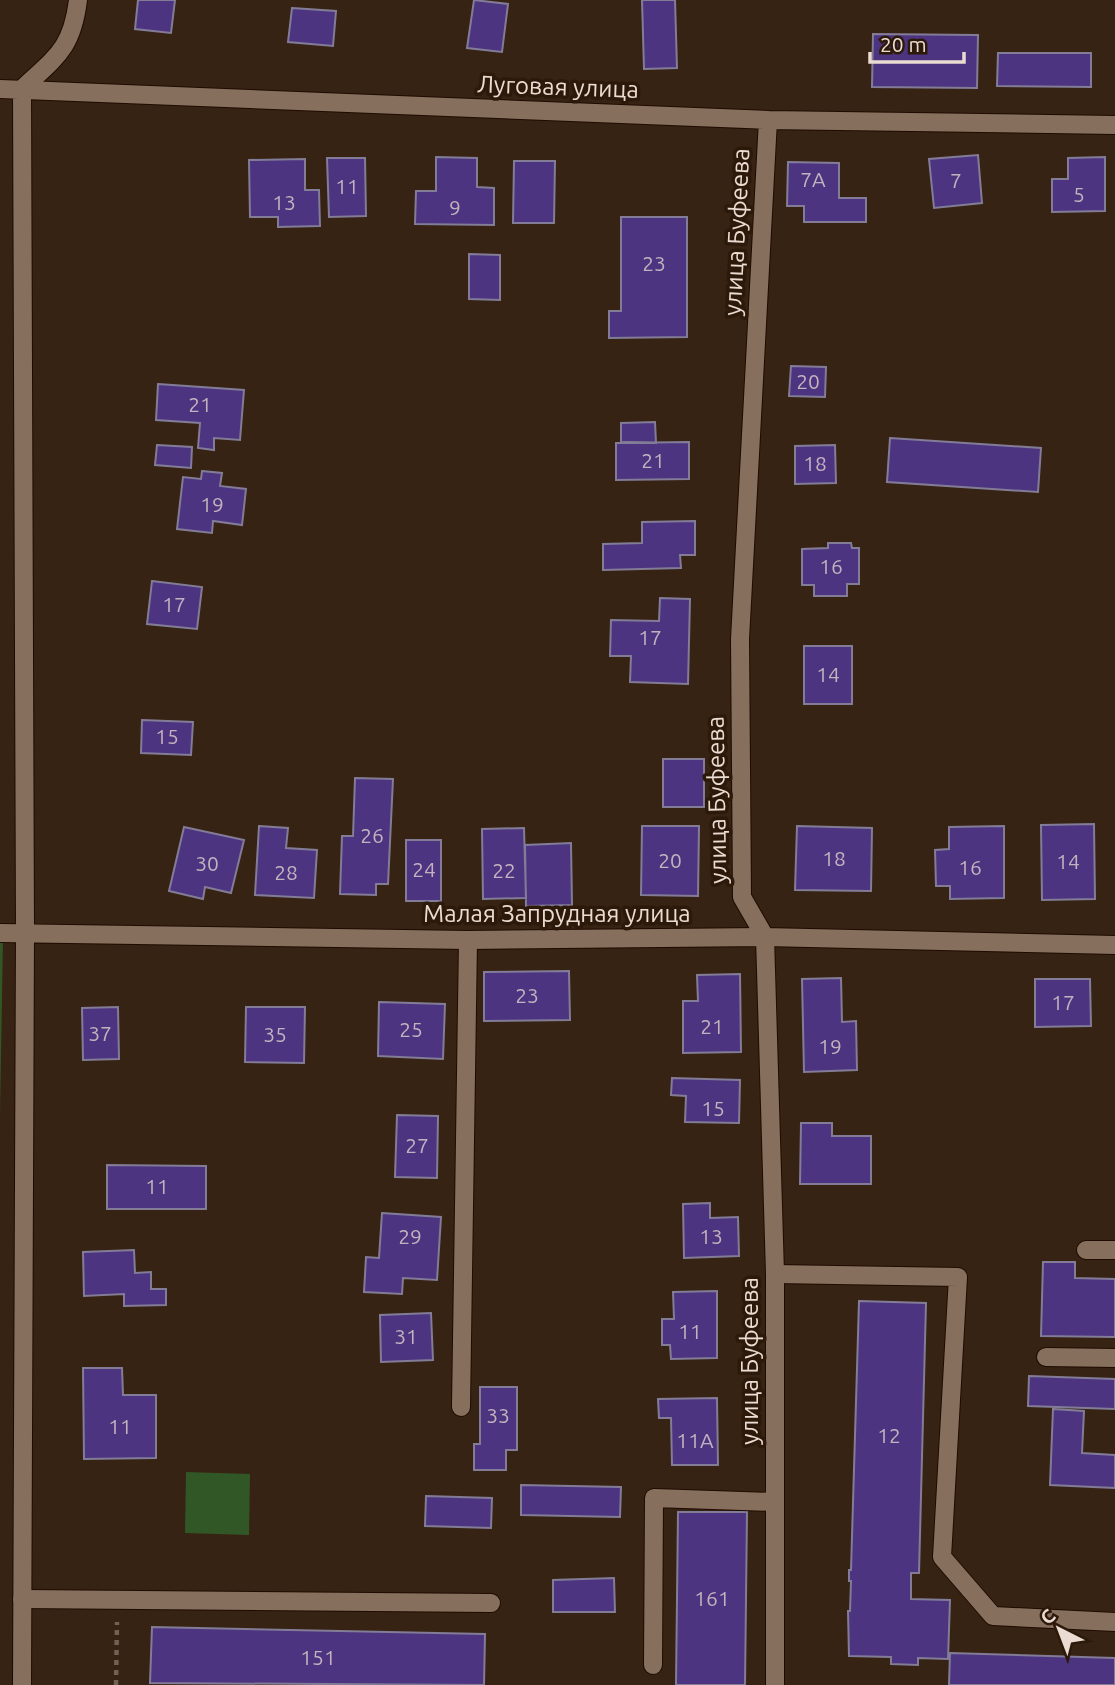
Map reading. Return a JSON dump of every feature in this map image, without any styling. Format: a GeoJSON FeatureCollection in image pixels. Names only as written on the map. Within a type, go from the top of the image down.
{"type":"FeatureCollection","features":[{"type":"Feature","properties":{"kind":"street"},"geometry":{"type":"LineString","coordinates":[[22,1685],[22,89],[65,48],[76,19],[78,0]]}},
{"type":"Feature","properties":{"kind":"street","name":"Луговая улица"},"geometry":{"type":"LineString","coordinates":[[0,89],[768,120],[1115,125]]}},
{"type":"Feature","properties":{"kind":"street","name":"улица Буфеева"},"geometry":{"type":"LineString","coordinates":[[768,120],[740,639],[743,897],[765,937],[775,1274],[775,1685]]}},
{"type":"Feature","properties":{"kind":"street","name":"Малая Запрудная улица"},"geometry":{"type":"LineString","coordinates":[[0,933],[468,940],[765,937],[1115,945]]}},
{"type":"Feature","properties":{"kind":"street"},"geometry":{"type":"LineString","coordinates":[[461,1406],[468,940]]}},
{"type":"Feature","properties":{"kind":"street"},"geometry":{"type":"LineString","coordinates":[[1086,1250],[1115,1250]]}},
{"type":"Feature","properties":{"kind":"street"},"geometry":{"type":"LineString","coordinates":[[775,1274],[958,1277],[942,1557],[993,1616],[1115,1622]]}},
{"type":"Feature","properties":{"kind":"street"},"geometry":{"type":"LineString","coordinates":[[1046,1357],[1115,1358]]}},
{"type":"Feature","properties":{"kind":"street"},"geometry":{"type":"LineString","coordinates":[[653,1665],[654,1498],[774,1502]]}},
{"type":"Feature","properties":{"kind":"street"},"geometry":{"type":"LineString","coordinates":[[22,1599],[491,1603]]}},
{"type":"Feature","properties":{"kind":"path"},"geometry":{"type":"LineString","coordinates":[[116,1685],[117,1600]]}},
{"type":"Feature","properties":{"kind":"green space"},"geometry":{"type":"Polygon","coordinates":[[[0,940],[3,940],[0,1114],[0,940]]]}},
{"type":"Feature","properties":{"kind":"green space"},"geometry":{"type":"Polygon","coordinates":[[[186,1472],[250,1474],[249,1535],[185,1533],[186,1472]]]}},
{"type":"Feature","properties":{"kind":"building"},"geometry":{"type":"Polygon","coordinates":[[[138,0],[175,0],[171,33],[135,29],[138,0]]]}},
{"type":"Feature","properties":{"kind":"building"},"geometry":{"type":"Polygon","coordinates":[[[474,0],[508,4],[502,52],[467,48],[474,0]]]}},
{"type":"Feature","properties":{"kind":"building"},"geometry":{"type":"Polygon","coordinates":[[[642,0],[675,0],[677,68],[644,69],[642,0]]]}},
{"type":"Feature","properties":{"kind":"building"},"geometry":{"type":"Polygon","coordinates":[[[292,8],[336,11],[333,46],[288,42],[292,8]]]}},
{"type":"Feature","properties":{"kind":"building"},"geometry":{"type":"Polygon","coordinates":[[[873,34],[978,35],[977,88],[872,87],[873,34]]]}},
{"type":"Feature","properties":{"kind":"building"},"geometry":{"type":"Polygon","coordinates":[[[998,53],[1091,53],[1091,87],[997,86],[998,53]]]}},
{"type":"Feature","properties":{"kind":"building"},"geometry":{"type":"Polygon","coordinates":[[[978,155],[982,203],[934,208],[929,159],[978,155]]]}},
{"type":"Feature","properties":{"kind":"building"},"geometry":{"type":"Polygon","coordinates":[[[436,157],[477,158],[477,187],[494,188],[494,225],[415,224],[416,191],[436,191],[436,157]]]}},
{"type":"Feature","properties":{"kind":"building"},"geometry":{"type":"Polygon","coordinates":[[[1105,157],[1105,211],[1052,212],[1052,179],[1068,179],[1068,158],[1105,157]]]}},
{"type":"Feature","properties":{"kind":"building"},"geometry":{"type":"Polygon","coordinates":[[[327,158],[365,158],[366,216],[329,217],[327,158]]]}},
{"type":"Feature","properties":{"kind":"building"},"geometry":{"type":"Polygon","coordinates":[[[305,159],[305,190],[319,190],[320,226],[278,227],[278,217],[250,217],[249,160],[305,159]]]}},
{"type":"Feature","properties":{"kind":"building"},"geometry":{"type":"Polygon","coordinates":[[[514,161],[555,161],[554,223],[513,223],[514,161]]]}},
{"type":"Feature","properties":{"kind":"building"},"geometry":{"type":"Polygon","coordinates":[[[788,162],[839,163],[839,198],[866,198],[866,222],[804,222],[804,206],[787,206],[788,162]]]}},
{"type":"Feature","properties":{"kind":"building"},"geometry":{"type":"Polygon","coordinates":[[[621,217],[687,217],[687,337],[609,338],[609,311],[621,311],[621,217]]]}},
{"type":"Feature","properties":{"kind":"building"},"geometry":{"type":"Polygon","coordinates":[[[469,254],[500,255],[500,300],[469,299],[469,254]]]}},
{"type":"Feature","properties":{"kind":"building"},"geometry":{"type":"Polygon","coordinates":[[[791,366],[826,367],[825,397],[789,396],[791,366]]]}},
{"type":"Feature","properties":{"kind":"building"},"geometry":{"type":"Polygon","coordinates":[[[158,384],[244,390],[240,440],[214,438],[214,450],[198,448],[200,423],[156,420],[158,384]]]}},
{"type":"Feature","properties":{"kind":"building"},"geometry":{"type":"Polygon","coordinates":[[[655,422],[656,443],[621,442],[621,423],[655,422]]]}},
{"type":"Feature","properties":{"kind":"building"},"geometry":{"type":"Polygon","coordinates":[[[890,438],[1041,448],[1038,492],[887,482],[890,438]]]}},
{"type":"Feature","properties":{"kind":"building"},"geometry":{"type":"Polygon","coordinates":[[[689,442],[689,479],[616,480],[616,443],[689,442]]]}},
{"type":"Feature","properties":{"kind":"building"},"geometry":{"type":"Polygon","coordinates":[[[157,445],[192,447],[191,468],[155,465],[157,445]]]}},
{"type":"Feature","properties":{"kind":"building"},"geometry":{"type":"Polygon","coordinates":[[[835,445],[836,483],[795,484],[795,446],[835,445]]]}},
{"type":"Feature","properties":{"kind":"building"},"geometry":{"type":"Polygon","coordinates":[[[202,471],[222,473],[220,486],[246,489],[242,525],[213,521],[212,533],[177,529],[183,477],[201,479],[202,471]]]}},
{"type":"Feature","properties":{"kind":"building"},"geometry":{"type":"Polygon","coordinates":[[[695,521],[695,555],[680,555],[681,568],[603,570],[603,544],[642,543],[642,522],[695,521]]]}},
{"type":"Feature","properties":{"kind":"building"},"geometry":{"type":"Polygon","coordinates":[[[828,543],[851,543],[852,548],[859,548],[859,584],[847,584],[847,596],[814,596],[814,585],[802,585],[802,549],[828,548],[828,543]]]}},
{"type":"Feature","properties":{"kind":"building"},"geometry":{"type":"Polygon","coordinates":[[[152,581],[202,587],[197,629],[147,624],[152,581]]]}},
{"type":"Feature","properties":{"kind":"building"},"geometry":{"type":"Polygon","coordinates":[[[660,598],[690,599],[688,684],[630,682],[631,656],[610,656],[611,620],[659,621],[660,598]]]}},
{"type":"Feature","properties":{"kind":"building"},"geometry":{"type":"Polygon","coordinates":[[[804,646],[852,646],[852,704],[804,704],[804,646]]]}},
{"type":"Feature","properties":{"kind":"building"},"geometry":{"type":"Polygon","coordinates":[[[142,720],[193,722],[191,755],[141,753],[142,720]]]}},
{"type":"Feature","properties":{"kind":"building"},"geometry":{"type":"Polygon","coordinates":[[[663,759],[704,759],[704,807],[663,807],[663,759]]]}},
{"type":"Feature","properties":{"kind":"building"},"geometry":{"type":"Polygon","coordinates":[[[355,778],[393,779],[388,884],[376,884],[376,895],[340,894],[342,836],[353,836],[355,778]]]}},
{"type":"Feature","properties":{"kind":"building"},"geometry":{"type":"Polygon","coordinates":[[[1094,824],[1095,899],[1042,900],[1041,825],[1094,824]]]}},
{"type":"Feature","properties":{"kind":"building"},"geometry":{"type":"Polygon","coordinates":[[[259,826],[288,828],[286,848],[317,850],[314,898],[255,895],[259,826]]]}},
{"type":"Feature","properties":{"kind":"building"},"geometry":{"type":"Polygon","coordinates":[[[642,826],[699,826],[698,896],[641,895],[642,826]]]}},
{"type":"Feature","properties":{"kind":"building"},"geometry":{"type":"Polygon","coordinates":[[[797,826],[872,828],[871,891],[795,890],[797,826]]]}},
{"type":"Feature","properties":{"kind":"building"},"geometry":{"type":"Polygon","coordinates":[[[1004,826],[1004,898],[950,899],[950,886],[936,886],[935,850],[949,849],[949,827],[1004,826]]]}},
{"type":"Feature","properties":{"kind":"building"},"geometry":{"type":"Polygon","coordinates":[[[184,827],[244,840],[231,893],[205,887],[203,899],[169,891],[184,827]]]}},
{"type":"Feature","properties":{"kind":"building"},"geometry":{"type":"Polygon","coordinates":[[[524,828],[526,898],[483,899],[482,829],[524,828]]]}},
{"type":"Feature","properties":{"kind":"building"},"geometry":{"type":"Polygon","coordinates":[[[406,840],[441,840],[441,901],[406,901],[406,840]]]}},
{"type":"Feature","properties":{"kind":"building"},"geometry":{"type":"Polygon","coordinates":[[[571,843],[572,905],[526,906],[525,845],[571,843]]]}},
{"type":"Feature","properties":{"kind":"building"},"geometry":{"type":"Polygon","coordinates":[[[569,971],[570,1020],[484,1021],[484,972],[569,971]]]}},
{"type":"Feature","properties":{"kind":"building"},"geometry":{"type":"Polygon","coordinates":[[[740,974],[741,1052],[683,1053],[683,1001],[698,1001],[697,975],[740,974]]]}},
{"type":"Feature","properties":{"kind":"building"},"geometry":{"type":"Polygon","coordinates":[[[841,978],[842,1022],[856,1021],[857,1070],[804,1072],[802,979],[841,978]]]}},
{"type":"Feature","properties":{"kind":"building"},"geometry":{"type":"Polygon","coordinates":[[[1035,979],[1090,979],[1091,1026],[1035,1027],[1035,979]]]}},
{"type":"Feature","properties":{"kind":"building"},"geometry":{"type":"Polygon","coordinates":[[[379,1002],[445,1004],[443,1059],[378,1056],[379,1002]]]}},
{"type":"Feature","properties":{"kind":"building"},"geometry":{"type":"Polygon","coordinates":[[[118,1007],[119,1059],[83,1060],[82,1008],[118,1007]]]}},
{"type":"Feature","properties":{"kind":"building"},"geometry":{"type":"Polygon","coordinates":[[[246,1007],[305,1007],[304,1063],[245,1062],[246,1007]]]}},
{"type":"Feature","properties":{"kind":"building"},"geometry":{"type":"Polygon","coordinates":[[[672,1078],[740,1080],[739,1123],[685,1122],[686,1096],[671,1095],[672,1078]]]}},
{"type":"Feature","properties":{"kind":"building"},"geometry":{"type":"Polygon","coordinates":[[[397,1115],[438,1116],[437,1178],[395,1177],[397,1115]]]}},
{"type":"Feature","properties":{"kind":"building"},"geometry":{"type":"Polygon","coordinates":[[[801,1123],[832,1123],[832,1136],[871,1136],[871,1184],[800,1184],[801,1123]]]}},
{"type":"Feature","properties":{"kind":"building"},"geometry":{"type":"Polygon","coordinates":[[[107,1165],[206,1166],[206,1209],[107,1209],[107,1165]]]}},
{"type":"Feature","properties":{"kind":"building"},"geometry":{"type":"Polygon","coordinates":[[[710,1203],[710,1218],[738,1217],[739,1256],[684,1258],[683,1204],[710,1203]]]}},
{"type":"Feature","properties":{"kind":"building"},"geometry":{"type":"Polygon","coordinates":[[[382,1213],[441,1217],[437,1280],[403,1278],[402,1294],[364,1292],[366,1257],[379,1258],[382,1213]]]}},
{"type":"Feature","properties":{"kind":"building"},"geometry":{"type":"Polygon","coordinates":[[[134,1250],[135,1273],[151,1272],[151,1289],[166,1289],[166,1305],[124,1306],[124,1294],[84,1296],[83,1252],[134,1250]]]}},
{"type":"Feature","properties":{"kind":"building"},"geometry":{"type":"Polygon","coordinates":[[[1043,1262],[1075,1262],[1075,1278],[1115,1279],[1115,1337],[1041,1336],[1043,1262]]]}},
{"type":"Feature","properties":{"kind":"building"},"geometry":{"type":"Polygon","coordinates":[[[717,1291],[717,1358],[671,1359],[670,1345],[662,1345],[662,1319],[674,1319],[673,1292],[717,1291]]]}},
{"type":"Feature","properties":{"kind":"building"},"geometry":{"type":"Polygon","coordinates":[[[859,1301],[926,1303],[919,1573],[911,1573],[911,1599],[950,1600],[948,1659],[918,1658],[918,1665],[891,1664],[891,1657],[849,1656],[849,1570],[859,1301]]]}},
{"type":"Feature","properties":{"kind":"building"},"geometry":{"type":"Polygon","coordinates":[[[431,1313],[433,1360],[381,1362],[380,1315],[431,1313]]]}},
{"type":"Feature","properties":{"kind":"building"},"geometry":{"type":"Polygon","coordinates":[[[83,1368],[122,1368],[123,1395],[156,1395],[156,1458],[84,1459],[83,1368]]]}},
{"type":"Feature","properties":{"kind":"building"},"geometry":{"type":"Polygon","coordinates":[[[1029,1376],[1115,1379],[1115,1409],[1028,1406],[1029,1376]]]}},
{"type":"Feature","properties":{"kind":"building"},"geometry":{"type":"Polygon","coordinates":[[[480,1387],[517,1387],[517,1450],[506,1450],[506,1470],[474,1470],[474,1444],[480,1444],[480,1387]]]}},
{"type":"Feature","properties":{"kind":"building"},"geometry":{"type":"Polygon","coordinates":[[[717,1398],[718,1465],[672,1465],[671,1418],[659,1418],[658,1399],[717,1398]]]}},
{"type":"Feature","properties":{"kind":"building"},"geometry":{"type":"Polygon","coordinates":[[[1053,1409],[1084,1411],[1082,1453],[1115,1455],[1115,1488],[1050,1485],[1053,1409]]]}},
{"type":"Feature","properties":{"kind":"building"},"geometry":{"type":"Polygon","coordinates":[[[521,1485],[621,1487],[620,1517],[521,1515],[521,1485]]]}},
{"type":"Feature","properties":{"kind":"building"},"geometry":{"type":"Polygon","coordinates":[[[426,1496],[492,1498],[491,1528],[425,1526],[426,1496]]]}},
{"type":"Feature","properties":{"kind":"building"},"geometry":{"type":"Polygon","coordinates":[[[678,1512],[747,1512],[745,1685],[676,1685],[678,1512]]]}},
{"type":"Feature","properties":{"kind":"building"},"geometry":{"type":"Polygon","coordinates":[[[614,1578],[615,1612],[553,1612],[553,1580],[614,1578]]]}},
{"type":"Feature","properties":{"kind":"building"},"geometry":{"type":"Polygon","coordinates":[[[152,1627],[485,1634],[484,1685],[150,1683],[152,1627]]]}},
{"type":"Feature","properties":{"kind":"building"},"geometry":{"type":"Polygon","coordinates":[[[950,1653],[1115,1658],[1115,1685],[949,1685],[950,1653]]]}}]}
